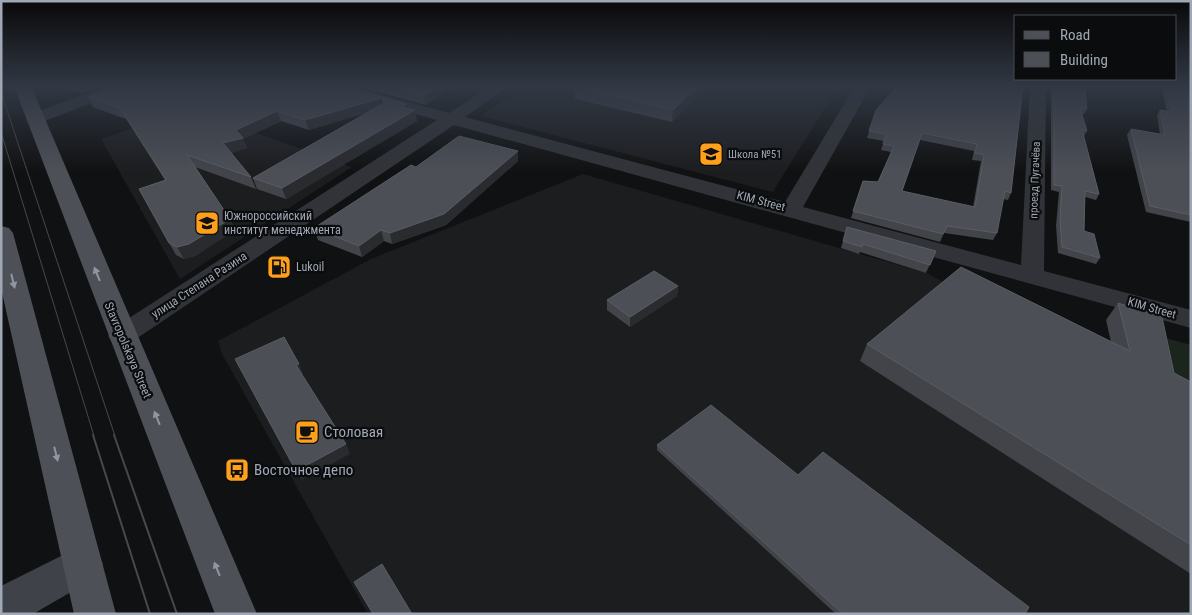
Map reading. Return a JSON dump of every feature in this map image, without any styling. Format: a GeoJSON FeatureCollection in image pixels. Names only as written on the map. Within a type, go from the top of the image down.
{"type":"FeatureCollection","features":[{"type":"Feature","properties":{"kind":"main road","name":"Stavropolskaya Street"},"geometry":{"type":"LineString","coordinates":[[32,115],[121,336],[236,614]]}},
{"type":"Feature","properties":{"kind":"main road"},"geometry":{"type":"LineString","coordinates":[[1,233],[95,614]]}},
{"type":"Feature","properties":{"kind":"main road"},"geometry":{"type":"LineString","coordinates":[[1,609],[83,564]]}},
{"type":"Feature","properties":{"kind":"street"},"geometry":{"type":"LineString","coordinates":[[34,119],[45,115]]}},
{"type":"Feature","properties":{"kind":"street","name":"KIM Street"},"geometry":{"type":"LineString","coordinates":[[439,115],[1032,274],[1191,319]]}},
{"type":"Feature","properties":{"kind":"street","name":"улица Степана Разина"},"geometry":{"type":"LineString","coordinates":[[121,336],[456,115]]}},
{"type":"Feature","properties":{"kind":"street"},"geometry":{"type":"LineString","coordinates":[[791,209],[846,115]]}},
{"type":"Feature","properties":{"kind":"street","name":"проезд Пугачёва"},"geometry":{"type":"LineString","coordinates":[[1032,274],[1037,115]]}},
{"type":"Feature","properties":{"kind":"shaded area","name":"Южнороссийский институт менеджмента"},"geometry":{"type":"Polygon","coordinates":[[[171,115],[204,115],[352,167],[180,279],[101,139],[171,115]]]}},
{"type":"Feature","properties":{"kind":"shaded area"},"geometry":{"type":"Polygon","coordinates":[[[482,115],[820,115],[773,192],[480,116],[482,115]]]}},
{"type":"Feature","properties":{"kind":"shaded area"},"geometry":{"type":"Polygon","coordinates":[[[583,174],[926,273],[1191,411],[1191,614],[368,614],[222,354],[218,341],[371,259],[583,174]]]}},
{"type":"Feature","properties":{"kind":"shaded area"},"geometry":{"type":"Polygon","coordinates":[[[1155,335],[1191,345],[1191,385],[1160,376],[1155,335]]]}},
{"type":"Feature","properties":{"kind":"building"},"geometry":{"type":"Polygon","coordinates":[[[125,115],[269,115],[236,130],[243,138],[223,143],[251,177],[187,155],[230,219],[189,244],[177,247],[169,243],[139,189],[166,180],[125,115]]]}},
{"type":"Feature","properties":{"kind":"building"},"geometry":{"type":"Polygon","coordinates":[[[289,115],[324,115],[305,120],[289,115]]]}},
{"type":"Feature","properties":{"kind":"building"},"geometry":{"type":"Polygon","coordinates":[[[364,115],[407,115],[282,188],[253,178],[364,115]]]}},
{"type":"Feature","properties":{"kind":"building"},"geometry":{"type":"Polygon","coordinates":[[[874,115],[1020,115],[1011,193],[1005,191],[997,233],[947,226],[943,234],[853,211],[863,181],[878,182],[894,146],[883,144],[886,134],[869,131],[874,115]],[[922,133],[902,191],[975,207],[984,155],[975,153],[977,144],[922,133]]]}},
{"type":"Feature","properties":{"kind":"building"},"geometry":{"type":"Polygon","coordinates":[[[1054,115],[1082,115],[1087,131],[1082,130],[1099,194],[1085,191],[1084,231],[1094,234],[1100,258],[1062,247],[1060,221],[1062,186],[1054,185],[1054,115]]]}},
{"type":"Feature","properties":{"kind":"building"},"geometry":{"type":"Polygon","coordinates":[[[1161,115],[1191,115],[1191,215],[1150,206],[1131,129],[1165,135],[1161,115]]]}},
{"type":"Feature","properties":{"kind":"building"},"geometry":{"type":"Polygon","coordinates":[[[459,136],[518,151],[444,214],[390,233],[381,230],[359,246],[314,228],[411,165],[416,167],[459,136]]]}},
{"type":"Feature","properties":{"kind":"building"},"geometry":{"type":"Polygon","coordinates":[[[847,227],[936,251],[930,265],[863,244],[862,247],[843,241],[847,227]]]}},
{"type":"Feature","properties":{"kind":"building"},"geometry":{"type":"Polygon","coordinates":[[[961,267],[1130,351],[1118,303],[1162,317],[1174,373],[1191,382],[1191,545],[867,344],[961,267]]]}},
{"type":"Feature","properties":{"kind":"building"},"geometry":{"type":"Polygon","coordinates":[[[654,271],[678,286],[630,317],[607,300],[654,271]]]}},
{"type":"Feature","properties":{"kind":"building"},"geometry":{"type":"Polygon","coordinates":[[[284,337],[299,364],[296,365],[346,444],[296,471],[235,359],[284,337]]]}},
{"type":"Feature","properties":{"kind":"building"},"geometry":{"type":"Polygon","coordinates":[[[711,405],[798,475],[823,452],[1029,607],[1025,614],[843,614],[657,445],[711,405]]]}},
{"type":"Feature","properties":{"kind":"building"},"geometry":{"type":"Polygon","coordinates":[[[382,564],[412,614],[373,614],[354,582],[382,564]]]}},
{"type":"Feature","properties":{"kind":"tram line"},"geometry":{"type":"LineString","coordinates":[[9,115],[115,436]]}},
{"type":"Feature","properties":{"kind":"tram line"},"geometry":{"type":"LineString","coordinates":[[1,132],[94,436]]}},
{"type":"Feature","properties":{"kind":"tram line"},"geometry":{"type":"LineString","coordinates":[[93,435],[150,614]]}},
{"type":"Feature","properties":{"kind":"tram line"},"geometry":{"type":"LineString","coordinates":[[114,435],[177,614]]}},
{"type":"Feature","properties":{"kind":"place","name":"Школа №51"},"geometry":{"type":"Point","coordinates":[711,154]}},
{"type":"Feature","properties":{"kind":"place","name":"Южнороссийский институт менеджмента"},"geometry":{"type":"Point","coordinates":[207,223]}},
{"type":"Feature","properties":{"kind":"place","name":"Lukoil"},"geometry":{"type":"Point","coordinates":[279,267]}},
{"type":"Feature","properties":{"kind":"place","name":"Столовая"},"geometry":{"type":"Point","coordinates":[307,432]}},
{"type":"Feature","properties":{"kind":"place","name":"Восточное депо"},"geometry":{"type":"Point","coordinates":[237,470]}}]}
